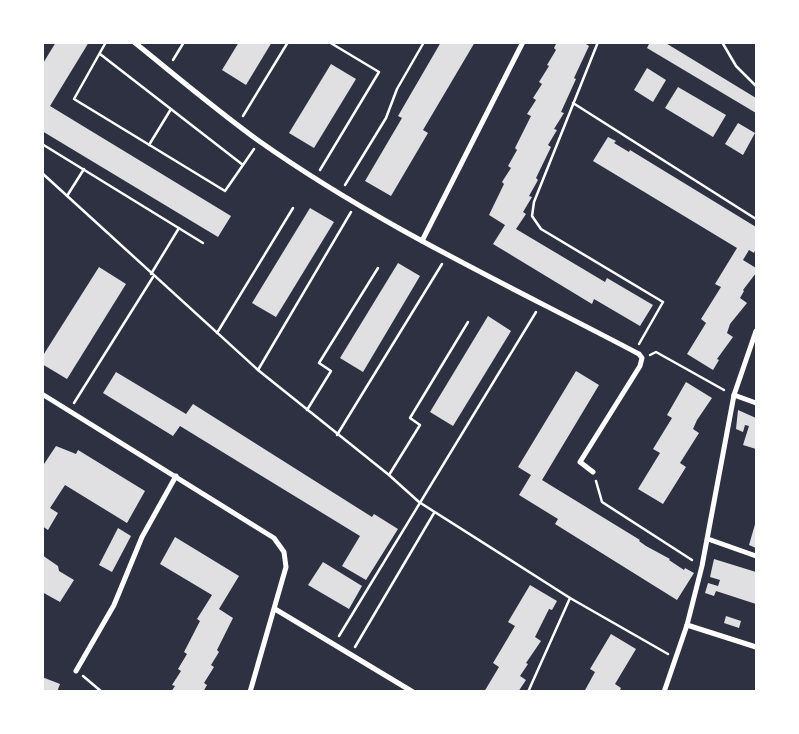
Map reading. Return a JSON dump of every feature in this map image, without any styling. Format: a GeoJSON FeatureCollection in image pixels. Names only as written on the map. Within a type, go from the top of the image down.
{"type":"FeatureCollection","features":[{"type":"Feature","properties":{"kind":"street"},"geometry":{"type":"LineString","coordinates":[[134,42],[259,141],[340,194],[447,256],[635,352],[642,358],[640,366],[580,462],[593,472]]}},
{"type":"Feature","properties":{"kind":"street"},"geometry":{"type":"LineString","coordinates":[[422,241],[523,42]]}},
{"type":"Feature","properties":{"kind":"street"},"geometry":{"type":"LineString","coordinates":[[664,692],[687,625],[702,566],[734,395],[756,332]]}},
{"type":"Feature","properties":{"kind":"street"},"geometry":{"type":"LineString","coordinates":[[42,394],[274,538],[284,552],[286,567],[250,692]]}},
{"type":"Feature","properties":{"kind":"street"},"geometry":{"type":"LineString","coordinates":[[734,395],[756,403]]}},
{"type":"Feature","properties":{"kind":"street"},"geometry":{"type":"LineString","coordinates":[[76,671],[114,606],[142,537],[176,476]]}},
{"type":"Feature","properties":{"kind":"street"},"geometry":{"type":"LineString","coordinates":[[708,539],[756,556]]}},
{"type":"Feature","properties":{"kind":"street"},"geometry":{"type":"LineString","coordinates":[[275,609],[413,692]]}},
{"type":"Feature","properties":{"kind":"street"},"geometry":{"type":"LineString","coordinates":[[687,625],[756,647]]}},
{"type":"Feature","properties":{"kind":"path"},"geometry":{"type":"LineString","coordinates":[[106,42],[74,100],[225,191],[259,141]]}},
{"type":"Feature","properties":{"kind":"path"},"geometry":{"type":"LineString","coordinates":[[168,70],[184,42]]}},
{"type":"Feature","properties":{"kind":"path"},"geometry":{"type":"LineString","coordinates":[[238,125],[288,42]]}},
{"type":"Feature","properties":{"kind":"path"},"geometry":{"type":"LineString","coordinates":[[315,178],[378,72],[329,42]]}},
{"type":"Feature","properties":{"kind":"path"},"geometry":{"type":"LineString","coordinates":[[340,194],[386,118],[397,89],[424,42]]}},
{"type":"Feature","properties":{"kind":"path"},"geometry":{"type":"LineString","coordinates":[[598,42],[534,202],[532,216],[541,229],[663,302],[635,352]]}},
{"type":"Feature","properties":{"kind":"path"},"geometry":{"type":"LineString","coordinates":[[722,42],[736,66],[756,86]]}},
{"type":"Feature","properties":{"kind":"path"},"geometry":{"type":"LineString","coordinates":[[100,54],[243,165]]}},
{"type":"Feature","properties":{"kind":"path"},"geometry":{"type":"LineString","coordinates":[[573,103],[756,219]]}},
{"type":"Feature","properties":{"kind":"path"},"geometry":{"type":"LineString","coordinates":[[149,145],[171,109]]}},
{"type":"Feature","properties":{"kind":"path"},"geometry":{"type":"LineString","coordinates":[[42,144],[203,243]]}},
{"type":"Feature","properties":{"kind":"path"},"geometry":{"type":"LineString","coordinates":[[67,196],[84,169]]}},
{"type":"Feature","properties":{"kind":"path"},"geometry":{"type":"LineString","coordinates":[[42,173],[152,276],[258,370],[389,475],[419,502],[570,598],[676,658]]}},
{"type":"Feature","properties":{"kind":"path"},"geometry":{"type":"LineString","coordinates":[[216,333],[293,208]]}},
{"type":"Feature","properties":{"kind":"path"},"geometry":{"type":"LineString","coordinates":[[258,370],[344,224]]}},
{"type":"Feature","properties":{"kind":"path"},"geometry":{"type":"LineString","coordinates":[[70,410],[179,228]]}},
{"type":"Feature","properties":{"kind":"path"},"geometry":{"type":"LineString","coordinates":[[337,435],[447,256]]}},
{"type":"Feature","properties":{"kind":"path"},"geometry":{"type":"LineString","coordinates":[[307,410],[331,371],[319,363],[378,268]]}},
{"type":"Feature","properties":{"kind":"path"},"geometry":{"type":"LineString","coordinates":[[335,644],[419,502],[541,304]]}},
{"type":"Feature","properties":{"kind":"path"},"geometry":{"type":"LineString","coordinates":[[389,475],[420,424],[410,418],[468,322]]}},
{"type":"Feature","properties":{"kind":"path"},"geometry":{"type":"LineString","coordinates":[[642,358],[656,352],[734,395]]}},
{"type":"Feature","properties":{"kind":"path"},"geometry":{"type":"LineString","coordinates":[[593,472],[602,502],[702,566]]}},
{"type":"Feature","properties":{"kind":"path"},"geometry":{"type":"LineString","coordinates":[[351,654],[434,513]]}},
{"type":"Feature","properties":{"kind":"path"},"geometry":{"type":"LineString","coordinates":[[528,692],[570,598]]}},
{"type":"Feature","properties":{"kind":"path"},"geometry":{"type":"LineString","coordinates":[[76,671],[102,692]]}},
{"type":"Feature","properties":{"kind":"building"},"geometry":{"type":"Polygon","coordinates":[[[56,42],[89,42],[50,106],[231,216],[218,237],[42,131],[42,65],[56,42]]]}},
{"type":"Feature","properties":{"kind":"building"},"geometry":{"type":"Polygon","coordinates":[[[239,42],[272,42],[246,85],[222,70],[239,42]]]}},
{"type":"Feature","properties":{"kind":"building"},"geometry":{"type":"Polygon","coordinates":[[[441,42],[475,42],[423,130],[428,133],[391,196],[365,181],[402,118],[398,116],[441,42]]]}},
{"type":"Feature","properties":{"kind":"building"},"geometry":{"type":"Polygon","coordinates":[[[557,42],[587,42],[586,44],[589,46],[561,112],[564,113],[554,129],[557,130],[548,145],[551,147],[536,178],[538,180],[529,196],[532,197],[523,212],[526,214],[516,229],[605,282],[607,278],[653,305],[640,326],[594,299],[592,304],[493,244],[505,225],[489,215],[504,184],[502,182],[511,168],[508,166],[531,116],[527,114],[536,100],[533,98],[542,84],[539,82],[549,66],[547,65],[556,50],[554,48],[557,42]]]}},
{"type":"Feature","properties":{"kind":"building"},"geometry":{"type":"Polygon","coordinates":[[[650,42],[664,42],[756,98],[756,113],[647,48],[650,42]]]}},
{"type":"Feature","properties":{"kind":"building"},"geometry":{"type":"Polygon","coordinates":[[[331,64],[356,79],[314,148],[289,133],[331,64]]]}},
{"type":"Feature","properties":{"kind":"building"},"geometry":{"type":"Polygon","coordinates":[[[647,68],[666,80],[653,102],[634,90],[647,68]]]}},
{"type":"Feature","properties":{"kind":"building"},"geometry":{"type":"Polygon","coordinates":[[[678,87],[726,115],[713,137],[665,108],[678,87]]]}},
{"type":"Feature","properties":{"kind":"building"},"geometry":{"type":"Polygon","coordinates":[[[738,123],[755,133],[743,155],[725,144],[738,123]]]}},
{"type":"Feature","properties":{"kind":"building"},"geometry":{"type":"Polygon","coordinates":[[[608,137],[616,141],[614,143],[629,152],[630,150],[756,227],[756,248],[754,253],[749,250],[743,260],[756,268],[756,273],[743,290],[740,298],[747,303],[730,324],[727,333],[733,337],[717,359],[719,360],[713,370],[687,354],[706,323],[701,319],[721,287],[715,284],[737,248],[593,161],[608,137]]]}},
{"type":"Feature","properties":{"kind":"building"},"geometry":{"type":"Polygon","coordinates":[[[310,208],[334,222],[276,317],[252,303],[310,208]]]}},
{"type":"Feature","properties":{"kind":"building"},"geometry":{"type":"Polygon","coordinates":[[[398,263],[420,276],[363,372],[340,358],[398,263]]]}},
{"type":"Feature","properties":{"kind":"building"},"geometry":{"type":"Polygon","coordinates":[[[99,267],[126,284],[67,379],[42,364],[42,357],[99,267]]]}},
{"type":"Feature","properties":{"kind":"building"},"geometry":{"type":"Polygon","coordinates":[[[488,316],[511,331],[453,426],[430,412],[488,316]]]}},
{"type":"Feature","properties":{"kind":"building"},"geometry":{"type":"Polygon","coordinates":[[[576,371],[599,385],[542,480],[640,540],[646,546],[670,559],[684,570],[685,568],[694,573],[677,600],[555,524],[558,519],[519,495],[531,475],[518,467],[576,371]]]}},
{"type":"Feature","properties":{"kind":"building"},"geometry":{"type":"Polygon","coordinates":[[[116,372],[186,414],[193,404],[372,517],[374,514],[398,529],[366,580],[342,566],[360,536],[180,426],[173,436],[103,393],[116,372]]]}},
{"type":"Feature","properties":{"kind":"building"},"geometry":{"type":"Polygon","coordinates":[[[686,382],[712,398],[693,429],[699,433],[680,463],[686,467],[663,504],[638,489],[660,453],[653,449],[672,418],[667,415],[686,382]]]}},
{"type":"Feature","properties":{"kind":"building"},"geometry":{"type":"Polygon","coordinates":[[[738,410],[756,418],[756,449],[743,445],[749,426],[745,425],[743,432],[736,429],[738,410]]]}},
{"type":"Feature","properties":{"kind":"building"},"geometry":{"type":"Polygon","coordinates":[[[56,446],[76,454],[78,450],[145,491],[127,523],[65,485],[50,508],[58,513],[48,530],[42,526],[42,467],[56,446]]]}},
{"type":"Feature","properties":{"kind":"building"},"geometry":{"type":"Polygon","coordinates":[[[756,521],[756,548],[749,545],[756,521]]]}},
{"type":"Feature","properties":{"kind":"building"},"geometry":{"type":"Polygon","coordinates":[[[118,528],[131,536],[112,572],[99,565],[118,528]]]}},
{"type":"Feature","properties":{"kind":"building"},"geometry":{"type":"Polygon","coordinates":[[[175,537],[239,576],[219,609],[233,618],[217,650],[219,652],[211,665],[214,667],[204,683],[207,685],[203,692],[171,692],[175,686],[172,685],[181,671],[178,669],[187,654],[184,652],[200,621],[197,619],[212,595],[160,564],[175,537]]]}},
{"type":"Feature","properties":{"kind":"building"},"geometry":{"type":"Polygon","coordinates":[[[42,555],[58,566],[59,571],[74,580],[60,602],[42,592],[42,555]]]}},
{"type":"Feature","properties":{"kind":"building"},"geometry":{"type":"Polygon","coordinates":[[[714,559],[756,572],[756,604],[716,591],[714,596],[705,593],[708,583],[718,586],[720,580],[710,577],[714,559]]]}},
{"type":"Feature","properties":{"kind":"building"},"geometry":{"type":"Polygon","coordinates":[[[323,562],[362,586],[349,609],[308,585],[323,562]]]}},
{"type":"Feature","properties":{"kind":"building"},"geometry":{"type":"Polygon","coordinates":[[[530,585],[557,601],[552,610],[549,609],[535,637],[541,641],[526,663],[528,664],[520,676],[526,680],[518,692],[484,692],[499,667],[493,663],[515,626],[508,622],[530,585]]]}},
{"type":"Feature","properties":{"kind":"building"},"geometry":{"type":"Polygon","coordinates":[[[726,616],[741,621],[739,628],[724,623],[726,616]]]}},
{"type":"Feature","properties":{"kind":"building"},"geometry":{"type":"Polygon","coordinates":[[[611,634],[636,649],[615,684],[621,688],[619,692],[584,692],[595,672],[590,669],[611,634]]]}},
{"type":"Feature","properties":{"kind":"building"},"geometry":{"type":"Polygon","coordinates":[[[42,677],[60,684],[57,692],[42,692],[42,677]]]}}]}
